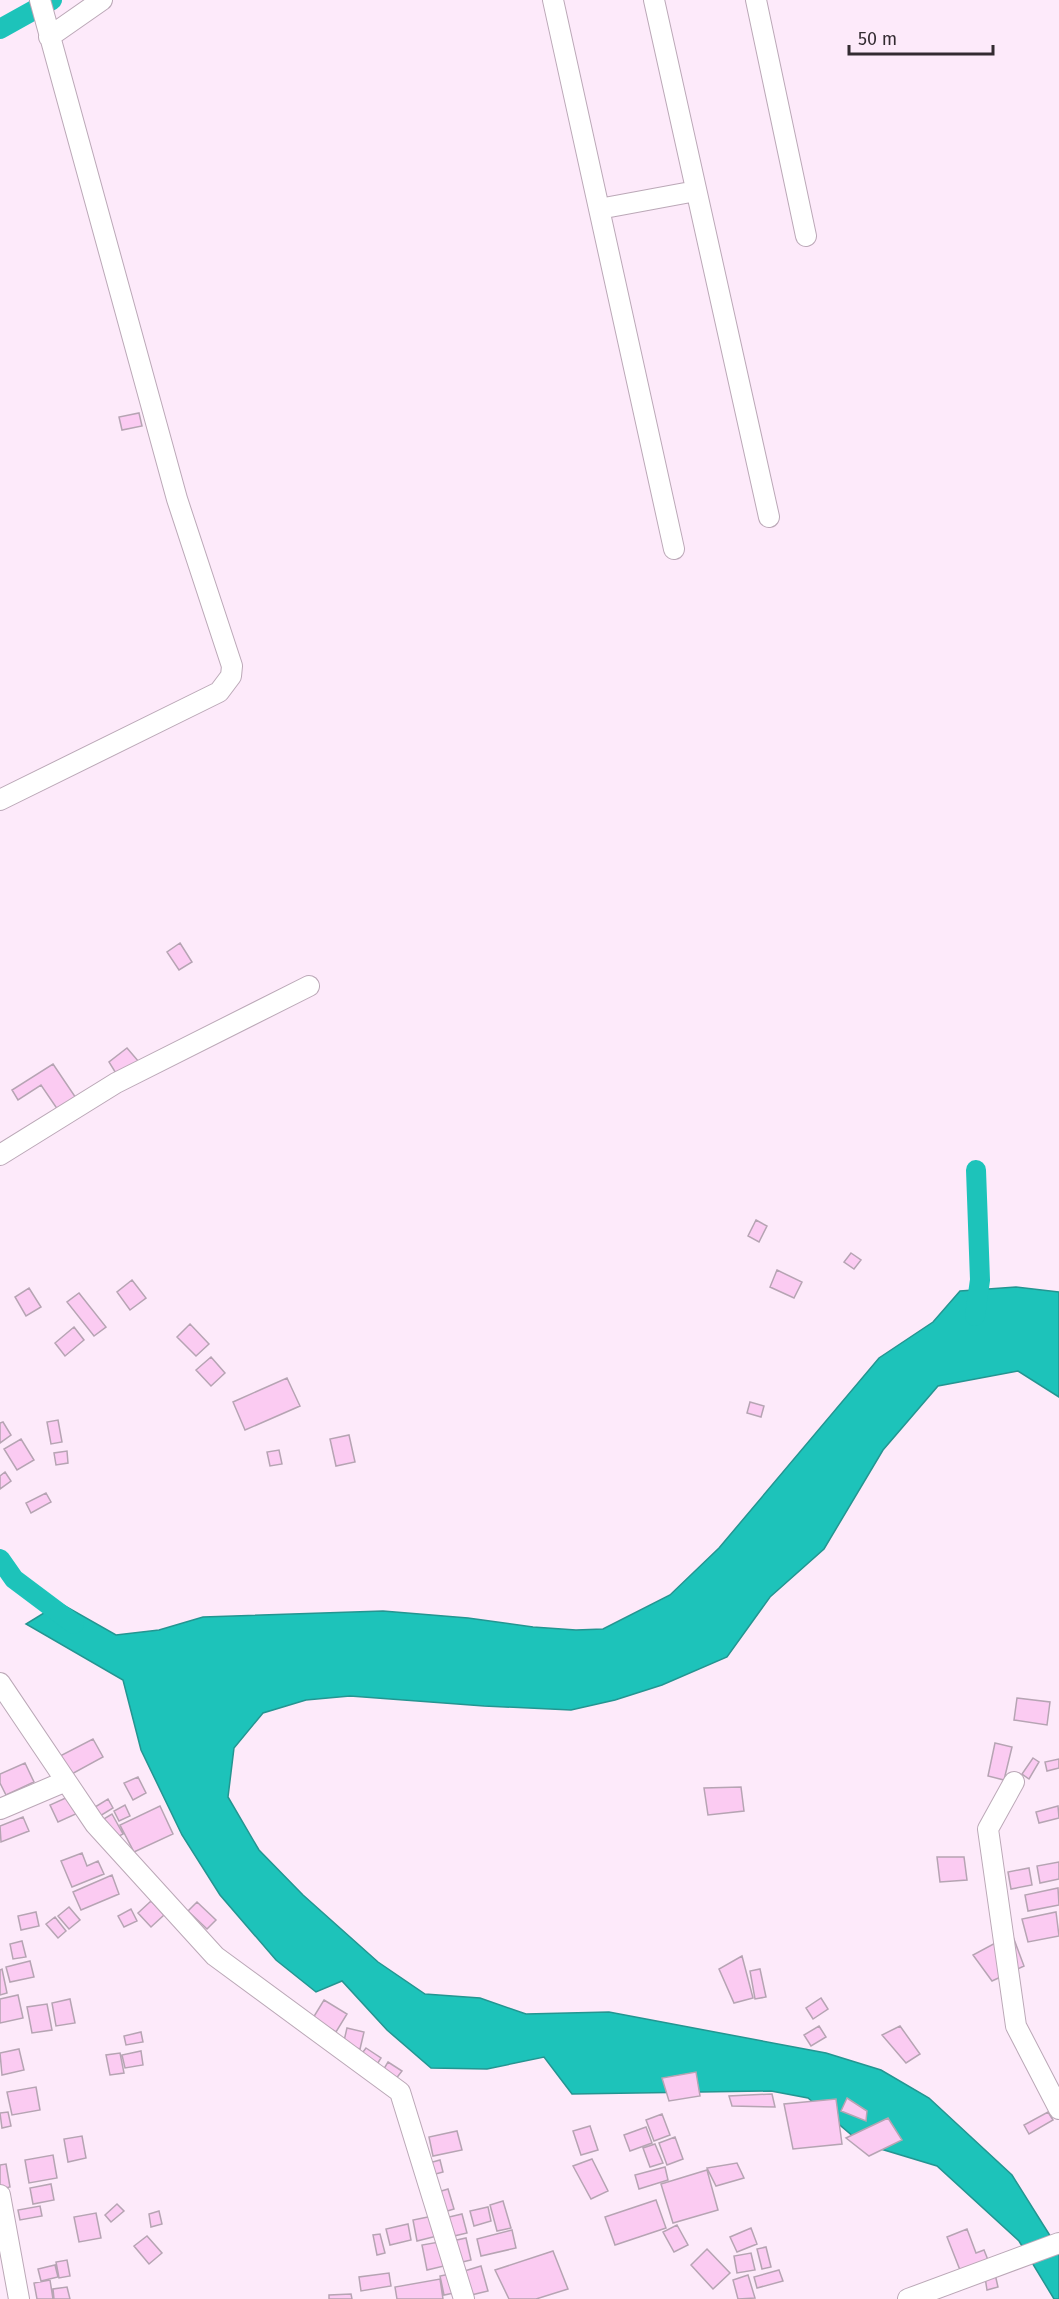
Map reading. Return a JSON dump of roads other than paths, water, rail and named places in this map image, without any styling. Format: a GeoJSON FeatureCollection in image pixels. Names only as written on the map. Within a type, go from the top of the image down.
{"type":"FeatureCollection","features":[{"type":"Feature","properties":{"kind":"street"},"geometry":{"type":"LineString","coordinates":[[0,800],[219,692],[231,676],[232,666],[173,488],[40,0]]}},
{"type":"Feature","properties":{"kind":"street"},"geometry":{"type":"LineString","coordinates":[[50,37],[102,0]]}},
{"type":"Feature","properties":{"kind":"street"},"geometry":{"type":"LineString","coordinates":[[553,0],[674,549]]}},
{"type":"Feature","properties":{"kind":"street"},"geometry":{"type":"LineString","coordinates":[[654,0],[769,517]]}},
{"type":"Feature","properties":{"kind":"street"},"geometry":{"type":"LineString","coordinates":[[756,0],[806,236]]}},
{"type":"Feature","properties":{"kind":"street"},"geometry":{"type":"LineString","coordinates":[[599,209],[696,191]]}},
{"type":"Feature","properties":{"kind":"street"},"geometry":{"type":"LineString","coordinates":[[0,1155],[116,1083],[309,986]]}},
{"type":"Feature","properties":{"kind":"street"},"geometry":{"type":"LineString","coordinates":[[0,1683],[95,1824],[215,1956],[400,2092],[464,2299]]}},
{"type":"Feature","properties":{"kind":"street"},"geometry":{"type":"LineString","coordinates":[[0,1809],[66,1781]]}},
{"type":"Feature","properties":{"kind":"street"},"geometry":{"type":"LineString","coordinates":[[1014,1782],[988,1829],[1016,2026],[1059,2109]]}},
{"type":"Feature","properties":{"kind":"street"},"geometry":{"type":"LineString","coordinates":[[0,2195],[19,2299]]}},
{"type":"Feature","properties":{"kind":"street"},"geometry":{"type":"LineString","coordinates":[[908,2299],[1022,2258],[1059,2242]]}},
{"type":"Feature","properties":{"kind":"waterway"},"geometry":{"type":"LineString","coordinates":[[0,29],[52,0]]}},
{"type":"Feature","properties":{"kind":"waterway"},"geometry":{"type":"LineString","coordinates":[[975,1316],[980,1280],[976,1170]]}},
{"type":"Feature","properties":{"kind":"waterway"},"geometry":{"type":"LineString","coordinates":[[0,1559],[14,1579],[74,1624]]}}]}
